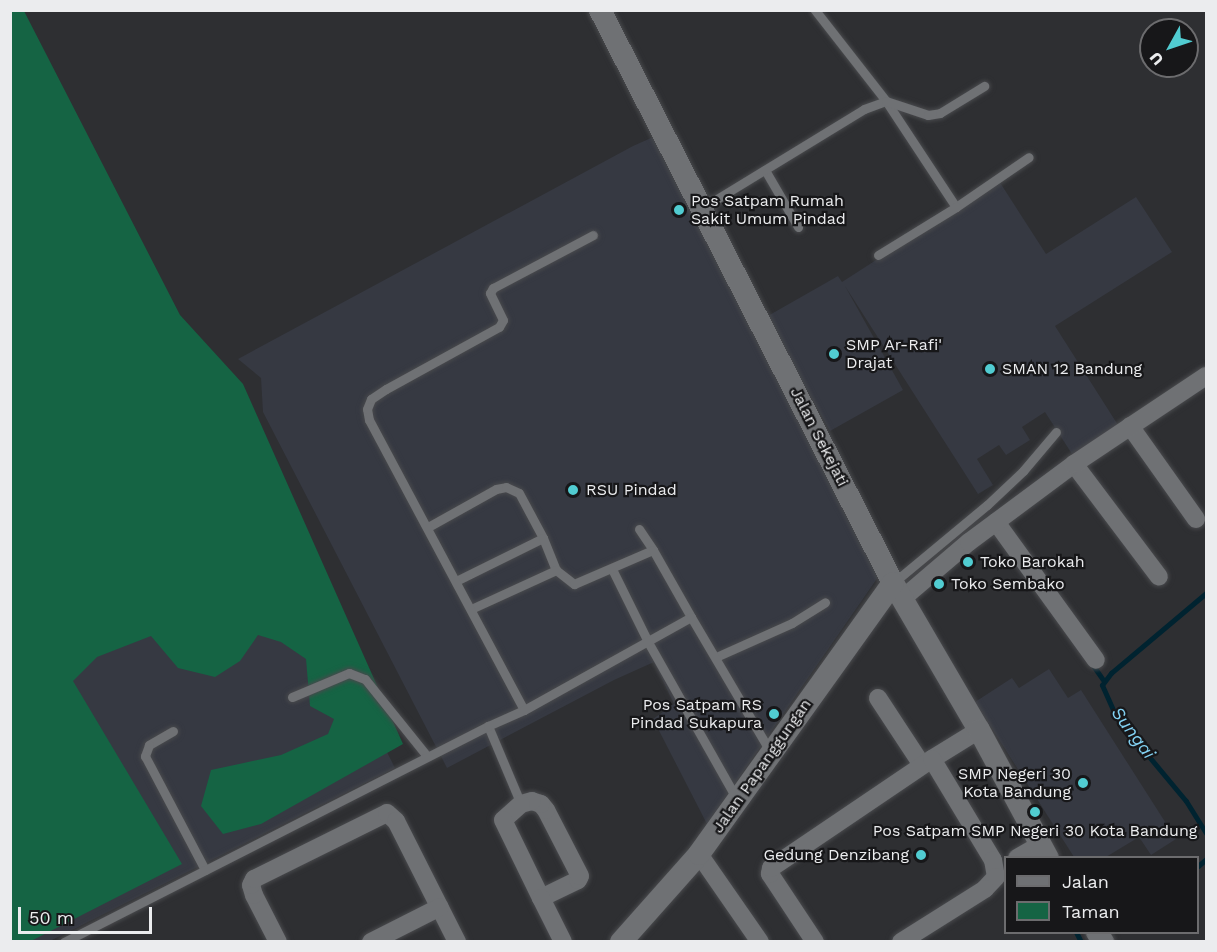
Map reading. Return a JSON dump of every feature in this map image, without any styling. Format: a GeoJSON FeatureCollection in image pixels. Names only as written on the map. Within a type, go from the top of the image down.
{"type":"FeatureCollection","features":[{"type":"Feature","properties":{"kind":"street","name":"Jalan Sekejati"},"geometry":{"type":"LineString","coordinates":[[600,10],[898,591],[979,730],[1044,851]]}},
{"type":"Feature","properties":{"kind":"street"},"geometry":{"type":"LineString","coordinates":[[898,591],[1074,464],[1206,376]]}},
{"type":"Feature","properties":{"kind":"street"},"geometry":{"type":"LineString","coordinates":[[1130,426],[1196,519]]}},
{"type":"Feature","properties":{"kind":"street"},"geometry":{"type":"LineString","coordinates":[[1074,464],[1159,577]]}},
{"type":"Feature","properties":{"kind":"street"},"geometry":{"type":"LineString","coordinates":[[996,522],[1096,660]]}},
{"type":"Feature","properties":{"kind":"street","name":"Jalan Papanggungan"},"geometry":{"type":"LineString","coordinates":[[621,942],[699,854],[771,752],[898,591]]}},
{"type":"Feature","properties":{"kind":"street"},"geometry":{"type":"LineString","coordinates":[[878,698],[927,762],[1001,867],[992,884],[901,942]]}},
{"type":"Feature","properties":{"kind":"street"},"geometry":{"type":"LineString","coordinates":[[815,942],[770,874],[770,870],[927,762],[979,730]]}},
{"type":"Feature","properties":{"kind":"street"},"geometry":{"type":"LineString","coordinates":[[541,898],[578,880],[580,874],[544,807],[532,801],[521,804],[503,820],[541,898],[563,942]]}},
{"type":"Feature","properties":{"kind":"street"},"geometry":{"type":"LineString","coordinates":[[278,942],[254,895],[251,885],[254,879],[384,813],[390,814],[396,821],[457,942]]}},
{"type":"Feature","properties":{"kind":"street"},"geometry":{"type":"LineString","coordinates":[[1025,856],[1044,851]]}},
{"type":"Feature","properties":{"kind":"street"},"geometry":{"type":"LineString","coordinates":[[699,854],[760,942]]}},
{"type":"Feature","properties":{"kind":"street"},"geometry":{"type":"LineString","coordinates":[[371,942],[440,907]]}},
{"type":"Feature","properties":{"kind":"lane"},"geometry":{"type":"LineString","coordinates":[[815,10],[886,101],[956,207]]}},
{"type":"Feature","properties":{"kind":"lane"},"geometry":{"type":"LineString","coordinates":[[702,208],[864,109],[886,101],[928,115],[940,113],[984,86]]}},
{"type":"Feature","properties":{"kind":"lane"},"geometry":{"type":"LineString","coordinates":[[878,255],[956,207],[1029,157]]}},
{"type":"Feature","properties":{"kind":"lane"},"geometry":{"type":"LineString","coordinates":[[765,170],[798,227]]}},
{"type":"Feature","properties":{"kind":"lane"},"geometry":{"type":"LineString","coordinates":[[524,710],[428,526],[369,420],[367,409],[371,399],[499,327],[503,320],[490,293],[493,288],[593,235]]}},
{"type":"Feature","properties":{"kind":"lane"},"geometry":{"type":"LineString","coordinates":[[898,591],[1023,471],[1056,432]]}},
{"type":"Feature","properties":{"kind":"lane"},"geometry":{"type":"LineString","coordinates":[[428,526],[496,489],[506,487],[519,493],[543,538],[556,570],[574,584],[653,550]]}},
{"type":"Feature","properties":{"kind":"lane"},"geometry":{"type":"LineString","coordinates":[[639,529],[771,752]]}},
{"type":"Feature","properties":{"kind":"lane"},"geometry":{"type":"LineString","coordinates":[[456,581],[543,538]]}},
{"type":"Feature","properties":{"kind":"lane"},"geometry":{"type":"LineString","coordinates":[[612,569],[648,642],[737,799]]}},
{"type":"Feature","properties":{"kind":"lane"},"geometry":{"type":"LineString","coordinates":[[471,609],[556,570]]}},
{"type":"Feature","properties":{"kind":"lane"},"geometry":{"type":"LineString","coordinates":[[716,657],[792,624],[825,602]]}},
{"type":"Feature","properties":{"kind":"lane"},"geometry":{"type":"LineString","coordinates":[[64,942],[427,756],[524,710],[691,617]]}},
{"type":"Feature","properties":{"kind":"lane"},"geometry":{"type":"LineString","coordinates":[[292,697],[349,673],[365,679],[427,756]]}},
{"type":"Feature","properties":{"kind":"lane"},"geometry":{"type":"LineString","coordinates":[[488,726],[521,804]]}},
{"type":"Feature","properties":{"kind":"lane"},"geometry":{"type":"LineString","coordinates":[[173,731],[149,746],[145,756],[205,870]]}},
{"type":"Feature","properties":{"kind":"shaded area"},"geometry":{"type":"Polygon","coordinates":[[[10,11],[14,11],[395,768],[48,942],[10,941],[10,11]]]}},
{"type":"Feature","properties":{"kind":"shaded area","name":"RSU Pindad"},"geometry":{"type":"Polygon","coordinates":[[[660,134],[885,567],[707,824],[653,719],[674,704],[654,662],[614,680],[447,768],[263,412],[261,378],[238,359],[633,146],[660,134]]]}},
{"type":"Feature","properties":{"kind":"shaded area","name":"SMAN 12 Bandung"},"geometry":{"type":"Polygon","coordinates":[[[999,181],[1046,254],[1136,197],[1172,252],[1055,326],[1118,425],[1072,454],[1045,412],[1022,427],[1030,440],[1006,455],[999,445],[977,459],[993,485],[978,494],[845,286],[903,390],[830,431],[766,317],[838,276],[842,282],[999,181]]]}},
{"type":"Feature","properties":{"kind":"shaded area","name":"SMP Negeri 30 Kota Bandung"},"geometry":{"type":"Polygon","coordinates":[[[1049,669],[1068,698],[1081,690],[1176,839],[1151,855],[1139,837],[1108,856],[1073,856],[975,702],[1012,678],[1019,688],[1049,669]]]}},
{"type":"Feature","properties":{"kind":"green space"},"geometry":{"type":"Polygon","coordinates":[[[10,11],[24,11],[180,315],[243,384],[403,744],[261,824],[223,834],[201,806],[211,770],[281,755],[328,734],[334,719],[310,706],[306,659],[281,642],[258,635],[240,661],[215,677],[178,668],[151,636],[97,657],[73,681],[182,864],[29,942],[10,941],[10,11]]]}},
{"type":"Feature","properties":{"kind":"waterway","name":"Sungai"},"geometry":{"type":"LineString","coordinates":[[1206,593],[1111,673],[1102,685],[1116,717],[1186,801],[1206,833]]}},
{"type":"Feature","properties":{"kind":"waterway"},"geometry":{"type":"LineString","coordinates":[[1092,664],[1103,680]]}},
{"type":"Feature","properties":{"kind":"waterway","name":"Sungai"},"geometry":{"type":"LineString","coordinates":[[1199,865],[1206,859]]}},
{"type":"Feature","properties":{"kind":"waterway","name":"Sungai"},"geometry":{"type":"LineString","coordinates":[[1077,934],[1081,942]]}},
{"type":"Feature","properties":{"kind":"place","name":"Pos Satpam Rumah Sakit Umum Pindad"},"geometry":{"type":"Point","coordinates":[679,210]}},
{"type":"Feature","properties":{"kind":"place","name":"SMP Ar-Rafi' Drajat"},"geometry":{"type":"Point","coordinates":[834,354]}},
{"type":"Feature","properties":{"kind":"place","name":"SMAN 12 Bandung"},"geometry":{"type":"Point","coordinates":[990,369]}},
{"type":"Feature","properties":{"kind":"place","name":"RSU Pindad"},"geometry":{"type":"Point","coordinates":[573,490]}},
{"type":"Feature","properties":{"kind":"place","name":"Toko Barokah"},"geometry":{"type":"Point","coordinates":[968,562]}},
{"type":"Feature","properties":{"kind":"place","name":"Toko Sembako"},"geometry":{"type":"Point","coordinates":[939,584]}},
{"type":"Feature","properties":{"kind":"place","name":"Pos Satpam RS Pindad Sukapura"},"geometry":{"type":"Point","coordinates":[774,714]}},
{"type":"Feature","properties":{"kind":"place","name":"SMP Negeri 30 Kota Bandung"},"geometry":{"type":"Point","coordinates":[1083,783]}},
{"type":"Feature","properties":{"kind":"place","name":"Pos Satpam SMP Negeri 30 Kota Bandung"},"geometry":{"type":"Point","coordinates":[1035,812]}},
{"type":"Feature","properties":{"kind":"place","name":"Gedung Denzibang"},"geometry":{"type":"Point","coordinates":[921,855]}}]}
